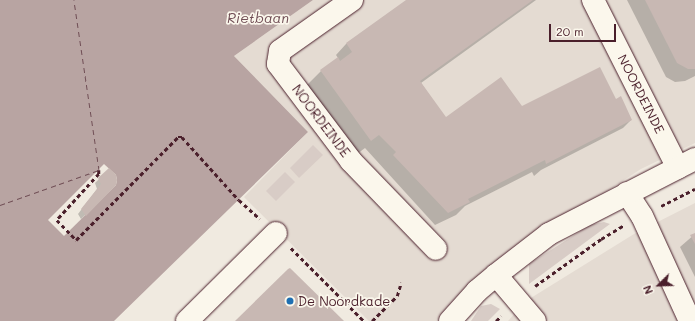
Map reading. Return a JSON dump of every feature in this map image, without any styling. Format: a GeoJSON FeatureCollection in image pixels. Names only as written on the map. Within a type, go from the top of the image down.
{"type":"FeatureCollection","features":[{"type":"Feature","properties":{"kind":"main road","name":"NOORDEINDE"},"geometry":{"type":"LineString","coordinates":[[352,0],[280,51],[278,64],[351,160],[436,249]]}},
{"type":"Feature","properties":{"kind":"main road","name":"NOORDEINDE"},"geometry":{"type":"LineString","coordinates":[[450,321],[477,291],[549,234],[686,163],[593,0]]}},
{"type":"Feature","properties":{"kind":"main road"},"geometry":{"type":"LineString","coordinates":[[627,193],[642,216],[690,321]]}},
{"type":"Feature","properties":{"kind":"main road"},"geometry":{"type":"LineString","coordinates":[[187,321],[276,233]]}},
{"type":"Feature","properties":{"kind":"main road"},"geometry":{"type":"LineString","coordinates":[[496,275],[516,301],[535,321]]}},
{"type":"Feature","properties":{"kind":"path"},"geometry":{"type":"LineString","coordinates":[[98,170],[99,174],[57,220],[76,240],[178,137],[182,137],[239,200],[276,233],[364,321]]}},
{"type":"Feature","properties":{"kind":"path"},"geometry":{"type":"LineString","coordinates":[[496,321],[516,301],[553,272],[601,239],[695,189]]}},
{"type":"Feature","properties":{"kind":"path"},"geometry":{"type":"LineString","coordinates":[[372,321],[397,296],[401,282]]}},
{"type":"Feature","properties":{"kind":"shaded area"},"geometry":{"type":"Polygon","coordinates":[[[313,0],[695,0],[695,143],[641,169],[485,270],[437,321],[369,321],[244,197],[308,132],[234,56],[313,0]]]}},
{"type":"Feature","properties":{"kind":"shaded area"},"geometry":{"type":"Polygon","coordinates":[[[313,145],[323,155],[299,178],[290,168],[313,145]]]}},
{"type":"Feature","properties":{"kind":"shaded area"},"geometry":{"type":"Polygon","coordinates":[[[285,172],[295,182],[276,201],[266,191],[285,172]]]}},
{"type":"Feature","properties":{"kind":"shaded area"},"geometry":{"type":"Polygon","coordinates":[[[695,203],[695,321],[508,321],[526,301],[634,234],[695,203]]]}},
{"type":"Feature","properties":{"kind":"shaded area"},"geometry":{"type":"Polygon","coordinates":[[[604,222],[610,224],[529,284],[529,264],[590,225],[604,222]]]}},
{"type":"Feature","properties":{"kind":"shaded area"},"geometry":{"type":"Polygon","coordinates":[[[491,304],[500,309],[488,321],[471,321],[481,306],[491,304]]]}},
{"type":"Feature","properties":{"kind":"water","name":"Rietbaan"},"geometry":{"type":"Polygon","coordinates":[[[0,0],[313,0],[234,56],[308,132],[114,321],[0,321],[0,0]]]}},
{"type":"Feature","properties":{"kind":"pier"},"geometry":{"type":"Polygon","coordinates":[[[104,164],[116,175],[116,185],[64,236],[48,220],[104,164]]]}},
{"type":"Feature","properties":{"kind":"building"},"geometry":{"type":"Polygon","coordinates":[[[406,0],[533,0],[420,81],[446,117],[501,77],[522,106],[600,67],[616,99],[621,96],[632,120],[546,164],[545,160],[468,199],[470,202],[448,213],[393,155],[396,152],[379,135],[371,141],[320,70],[338,57],[340,61],[352,52],[346,43],[406,0]]]}},
{"type":"Feature","properties":{"kind":"building"},"geometry":{"type":"Polygon","coordinates":[[[645,0],[695,0],[695,69],[688,69],[677,63],[645,0]]]}},
{"type":"Feature","properties":{"kind":"building"},"geometry":{"type":"Polygon","coordinates":[[[109,168],[116,175],[116,185],[86,216],[81,209],[101,184],[98,178],[109,168]]]}},
{"type":"Feature","properties":{"kind":"building"},"geometry":{"type":"Polygon","coordinates":[[[695,233],[695,244],[690,235],[695,233]]]}},
{"type":"Feature","properties":{"kind":"building","name":"De Noordkade"},"geometry":{"type":"Polygon","coordinates":[[[290,268],[344,321],[235,321],[288,269],[290,268]]]}},
{"type":"Feature","properties":{"kind":"ferry route"},"geometry":{"type":"LineString","coordinates":[[0,205],[99,170],[74,0]]}},
{"type":"Feature","properties":{"kind":"place","name":"De Noordkade"},"geometry":{"type":"Point","coordinates":[290,301]}}]}
